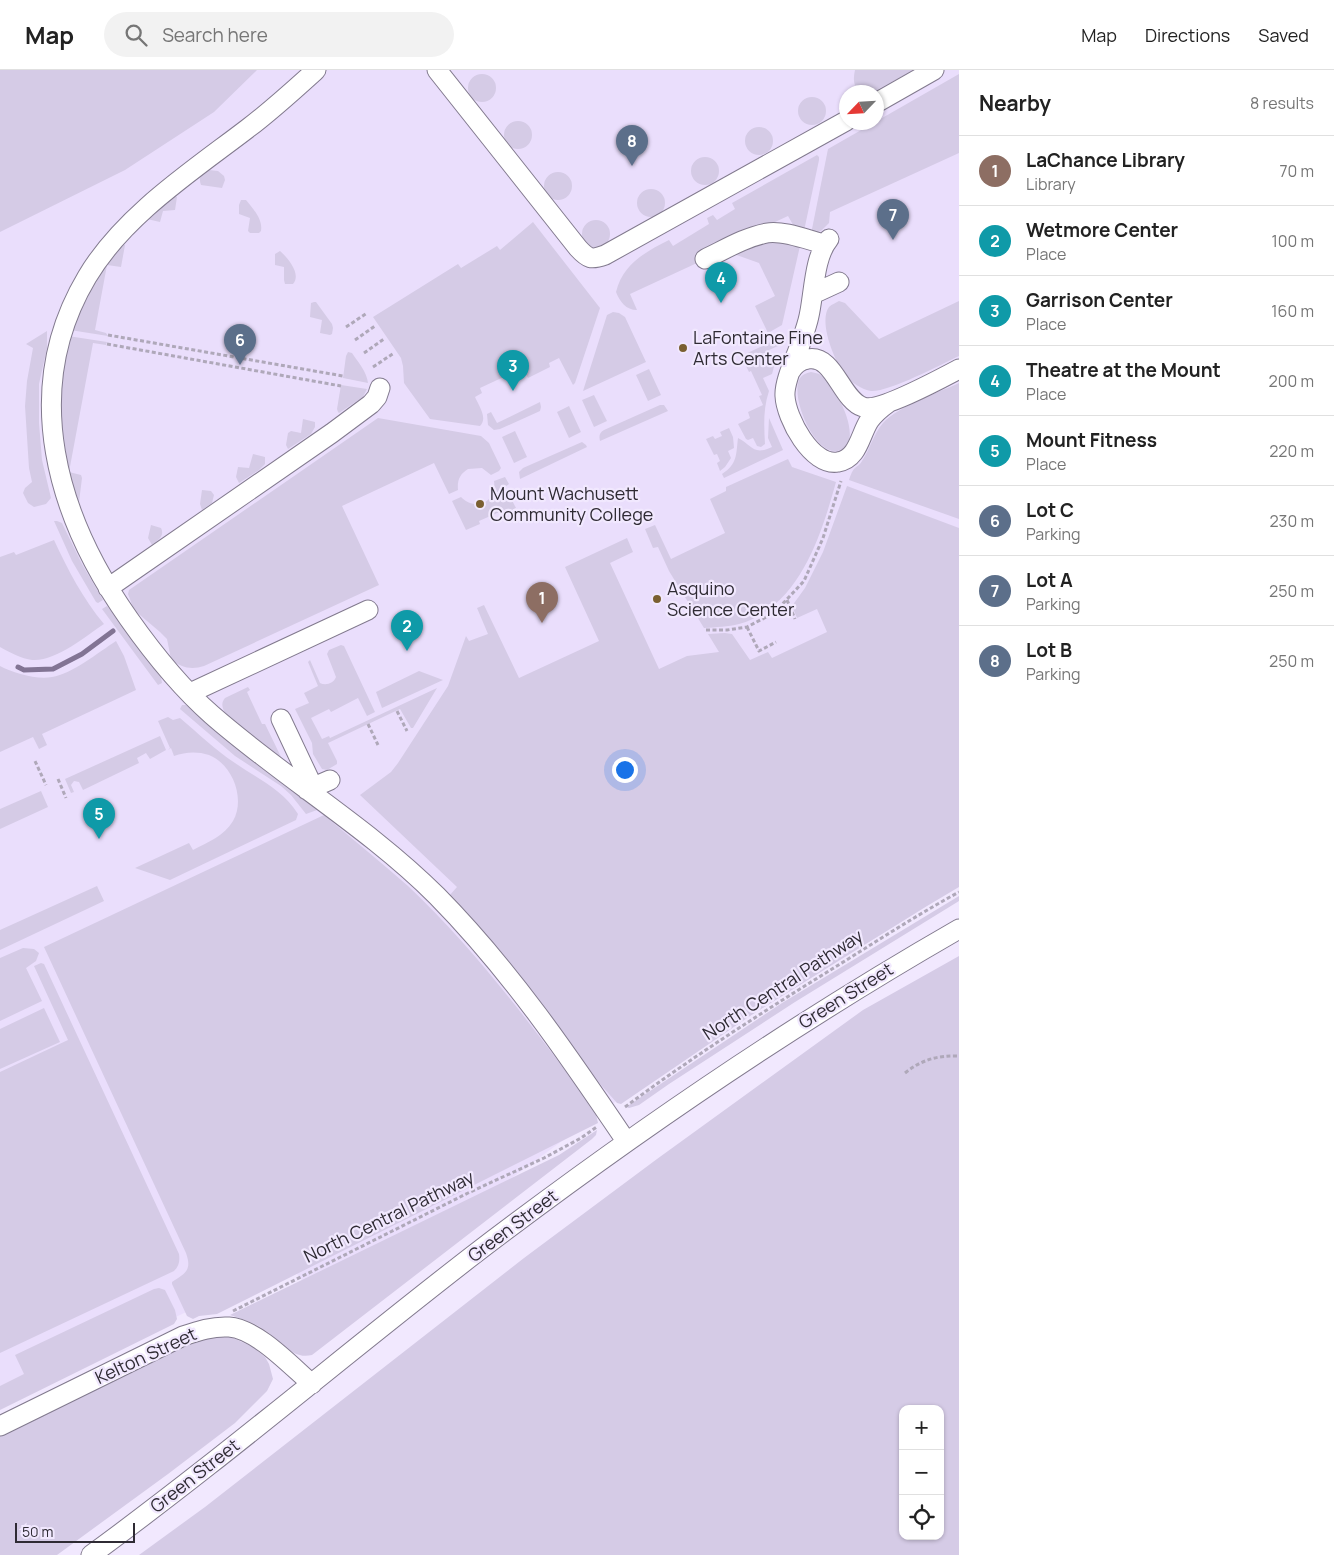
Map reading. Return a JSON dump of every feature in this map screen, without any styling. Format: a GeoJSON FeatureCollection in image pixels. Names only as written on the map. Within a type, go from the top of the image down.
{"type":"FeatureCollection","features":[{"type":"Feature","properties":{"kind":"street"},"geometry":{"type":"LineString","coordinates":[[316,70],[250,127],[159,197],[128,224],[114,239],[88,274],[69,312],[62,331],[52,373],[52,436],[59,475],[66,499],[81,536],[108,588],[152,651],[190,693],[224,725],[316,786],[418,879],[451,912],[504,971],[536,1011],[626,1141]]}},
{"type":"Feature","properties":{"kind":"street"},"geometry":{"type":"LineString","coordinates":[[437,70],[578,248],[591,259],[605,256],[839,125]]}},
{"type":"Feature","properties":{"kind":"street"},"geometry":{"type":"LineString","coordinates":[[884,99],[934,70]]}},
{"type":"Feature","properties":{"kind":"street"},"geometry":{"type":"LineString","coordinates":[[705,259],[745,240],[767,233],[781,233],[827,242],[819,261],[808,332],[816,354],[832,372],[857,415],[860,437],[856,449]]}},
{"type":"Feature","properties":{"kind":"street"},"geometry":{"type":"LineString","coordinates":[[813,294],[838,282]]}},
{"type":"Feature","properties":{"kind":"street"},"geometry":{"type":"LineString","coordinates":[[809,318],[790,372],[785,395],[788,413],[798,434],[809,449],[818,456],[832,462],[849,458],[856,449],[869,422],[888,403]]}},
{"type":"Feature","properties":{"kind":"street"},"geometry":{"type":"LineString","coordinates":[[790,372],[794,365],[805,359],[812,358],[822,361]]}},
{"type":"Feature","properties":{"kind":"street"},"geometry":{"type":"LineString","coordinates":[[847,395],[856,404],[864,408],[872,408],[888,403],[959,369]]}},
{"type":"Feature","properties":{"kind":"street"},"geometry":{"type":"LineString","coordinates":[[108,588],[340,427],[371,404],[377,398],[380,388]]}},
{"type":"Feature","properties":{"kind":"street"},"geometry":{"type":"LineString","coordinates":[[190,693],[368,610]]}},
{"type":"Feature","properties":{"kind":"street"},"geometry":{"type":"LineString","coordinates":[[281,718],[316,786]]}},
{"type":"Feature","properties":{"kind":"street","name":"Green Street"},"geometry":{"type":"LineString","coordinates":[[91,1555],[159,1505],[472,1257],[626,1141],[805,1021],[897,964],[959,929]]}},
{"type":"Feature","properties":{"kind":"street","name":"Kelton Street"},"geometry":{"type":"LineString","coordinates":[[0,1426],[183,1336],[210,1328],[230,1327],[248,1332],[264,1342],[312,1384]]}},
{"type":"Feature","properties":{"kind":"path"},"geometry":{"type":"LineString","coordinates":[[346,327],[367,313]]}},
{"type":"Feature","properties":{"kind":"path"},"geometry":{"type":"LineString","coordinates":[[355,340],[375,326]]}},
{"type":"Feature","properties":{"kind":"path"},"geometry":{"type":"LineString","coordinates":[[108,335],[343,376]]}},
{"type":"Feature","properties":{"kind":"path"},"geometry":{"type":"LineString","coordinates":[[364,353],[384,339]]}},
{"type":"Feature","properties":{"kind":"path"},"geometry":{"type":"LineString","coordinates":[[107,344],[341,386]]}},
{"type":"Feature","properties":{"kind":"path"},"geometry":{"type":"LineString","coordinates":[[373,366],[394,353]]}},
{"type":"Feature","properties":{"kind":"path"},"geometry":{"type":"LineString","coordinates":[[706,630],[727,630],[747,627],[774,613],[804,581],[823,538],[841,481]]}},
{"type":"Feature","properties":{"kind":"path"},"geometry":{"type":"LineString","coordinates":[[786,600],[795,619]]}},
{"type":"Feature","properties":{"kind":"path"},"geometry":{"type":"LineString","coordinates":[[747,627],[760,651],[776,642]]}},
{"type":"Feature","properties":{"kind":"path"},"geometry":{"type":"LineString","coordinates":[[397,711],[407,731]]}},
{"type":"Feature","properties":{"kind":"path"},"geometry":{"type":"LineString","coordinates":[[368,724],[378,745]]}},
{"type":"Feature","properties":{"kind":"path"},"geometry":{"type":"LineString","coordinates":[[34,761],[46,785]]}},
{"type":"Feature","properties":{"kind":"path"},"geometry":{"type":"LineString","coordinates":[[58,779],[66,798]]}},
{"type":"Feature","properties":{"kind":"path","name":"North Central Pathway"},"geometry":{"type":"LineString","coordinates":[[625,1106],[775,1004],[959,892]]}},
{"type":"Feature","properties":{"kind":"path"},"geometry":{"type":"LineString","coordinates":[[905,1073],[930,1058],[948,1055],[959,1056]]}},
{"type":"Feature","properties":{"kind":"path","name":"North Central Pathway"},"geometry":{"type":"LineString","coordinates":[[227,1314],[442,1206],[544,1158],[581,1138],[598,1126]]}},
{"type":"Feature","properties":{"kind":"shaded area","name":"Mount Wachusett Community College"},"geometry":{"type":"Polygon","coordinates":[[[0,70],[959,70],[959,886],[641,1083],[328,1313],[289,1264],[0,1399],[0,70]]]}},
{"type":"Feature","properties":{"kind":"shaded area"},"geometry":{"type":"Polygon","coordinates":[[[0,70],[257,70],[214,112],[125,170],[0,232],[0,70]]]}},
{"type":"Feature","properties":{"kind":"shaded area"},"geometry":{"type":"Polygon","coordinates":[[[855,70],[914,70],[884,86],[855,85],[855,70]]]}},
{"type":"Feature","properties":{"kind":"shaded area"},"geometry":{"type":"Polygon","coordinates":[[[482,74],[492,78],[496,88],[492,98],[482,102],[472,98],[468,88],[472,78],[482,74]]]}},
{"type":"Feature","properties":{"kind":"shaded area"},"geometry":{"type":"Polygon","coordinates":[[[959,74],[959,153],[830,212],[829,223],[821,231],[811,234],[828,149],[861,130],[884,130],[884,117],[959,74]]]}},
{"type":"Feature","properties":{"kind":"shaded area"},"geometry":{"type":"Polygon","coordinates":[[[812,97],[822,101],[826,111],[822,121],[812,125],[802,121],[798,111],[802,101],[812,97]]]}},
{"type":"Feature","properties":{"kind":"shaded area"},"geometry":{"type":"Polygon","coordinates":[[[518,121],[528,125],[532,135],[528,145],[518,149],[508,145],[504,135],[508,125],[518,121]]]}},
{"type":"Feature","properties":{"kind":"shaded area"},"geometry":{"type":"Polygon","coordinates":[[[759,127],[769,131],[773,141],[769,151],[759,155],[749,151],[745,141],[749,131],[759,127]]]}},
{"type":"Feature","properties":{"kind":"shaded area"},"geometry":{"type":"Polygon","coordinates":[[[817,155],[819,160],[804,231],[796,230],[788,216],[695,259],[697,263],[630,294],[637,310],[630,309],[622,302],[616,292],[619,282],[636,260],[669,240],[673,246],[709,224],[707,218],[713,215],[717,220],[735,209],[732,203],[817,155]]]}},
{"type":"Feature","properties":{"kind":"shaded area"},"geometry":{"type":"Polygon","coordinates":[[[705,157],[715,161],[719,171],[715,181],[705,185],[695,181],[691,171],[695,161],[705,157]]]}},
{"type":"Feature","properties":{"kind":"shaded area"},"geometry":{"type":"Polygon","coordinates":[[[209,170],[218,171],[224,176],[225,180],[222,188],[201,185],[201,176],[209,170]]]}},
{"type":"Feature","properties":{"kind":"shaded area"},"geometry":{"type":"Polygon","coordinates":[[[558,172],[568,176],[572,186],[568,196],[558,200],[548,196],[544,186],[548,176],[558,172]]]}},
{"type":"Feature","properties":{"kind":"shaded area"},"geometry":{"type":"Polygon","coordinates":[[[651,189],[661,193],[665,203],[661,213],[651,217],[641,213],[637,203],[641,193],[651,189]]]}},
{"type":"Feature","properties":{"kind":"shaded area"},"geometry":{"type":"Polygon","coordinates":[[[174,195],[177,197],[175,210],[163,211],[160,222],[147,219],[148,216],[174,195]]]}},
{"type":"Feature","properties":{"kind":"shaded area"},"geometry":{"type":"Polygon","coordinates":[[[241,200],[246,200],[257,214],[261,227],[259,233],[250,233],[248,231],[250,218],[239,214],[241,200]]]}},
{"type":"Feature","properties":{"kind":"shaded area"},"geometry":{"type":"Polygon","coordinates":[[[596,220],[606,224],[610,234],[606,244],[596,248],[586,244],[582,234],[586,224],[596,220]]]}},
{"type":"Feature","properties":{"kind":"shaded area"},"geometry":{"type":"Polygon","coordinates":[[[533,222],[600,308],[575,383],[573,385],[559,358],[549,363],[550,367],[528,378],[523,368],[480,388],[482,393],[475,397],[483,416],[480,426],[430,419],[404,383],[401,358],[373,317],[458,264],[461,268],[497,246],[500,250],[533,222]]]}},
{"type":"Feature","properties":{"kind":"shaded area"},"geometry":{"type":"Polygon","coordinates":[[[774,241],[800,246],[782,325],[768,333],[755,306],[775,296],[759,263],[731,253],[753,243],[774,241]]]}},
{"type":"Feature","properties":{"kind":"shaded area"},"geometry":{"type":"Polygon","coordinates":[[[121,243],[125,245],[121,267],[107,265],[95,330],[106,333],[108,336],[70,330],[86,293],[121,243]]]}},
{"type":"Feature","properties":{"kind":"shaded area"},"geometry":{"type":"Polygon","coordinates":[[[280,251],[290,261],[295,271],[296,275],[293,284],[285,284],[284,267],[275,265],[275,254],[280,251]]]}},
{"type":"Feature","properties":{"kind":"shaded area"},"geometry":{"type":"Polygon","coordinates":[[[839,301],[845,303],[879,339],[959,301],[959,356],[890,387],[871,391],[864,389],[853,383],[845,375],[829,342],[825,322],[826,314],[831,305],[839,301]]]}},
{"type":"Feature","properties":{"kind":"shaded area"},"geometry":{"type":"Polygon","coordinates":[[[316,302],[332,324],[332,334],[320,333],[322,320],[310,317],[311,303],[316,302]]]}},
{"type":"Feature","properties":{"kind":"shaded area"},"geometry":{"type":"Polygon","coordinates":[[[613,312],[625,317],[646,362],[583,391],[607,315],[613,312]]]}},
{"type":"Feature","properties":{"kind":"shaded area"},"geometry":{"type":"Polygon","coordinates":[[[47,331],[47,348],[39,384],[39,423],[42,460],[51,498],[46,504],[34,507],[28,503],[23,493],[25,488],[32,482],[29,468],[25,406],[33,348],[26,344],[47,331]]]}},
{"type":"Feature","properties":{"kind":"shaded area"},"geometry":{"type":"Polygon","coordinates":[[[68,336],[107,342],[106,345],[93,343],[69,472],[81,475],[82,478],[79,502],[77,503],[63,475],[58,393],[68,336]]]}},
{"type":"Feature","properties":{"kind":"shaded area"},"geometry":{"type":"Polygon","coordinates":[[[777,339],[779,340],[778,346],[769,350],[775,363],[772,374],[763,378],[769,391],[764,424],[765,444],[761,447],[757,446],[753,438],[746,439],[738,424],[750,418],[748,412],[763,405],[759,396],[762,395],[751,371],[749,372],[741,356],[777,339]]]}},
{"type":"Feature","properties":{"kind":"shaded area"},"geometry":{"type":"Polygon","coordinates":[[[348,352],[352,353],[362,367],[368,383],[343,378],[348,352]]]}},
{"type":"Feature","properties":{"kind":"shaded area"},"geometry":{"type":"Polygon","coordinates":[[[649,369],[661,395],[648,401],[636,375],[649,369]]]}},
{"type":"Feature","properties":{"kind":"shaded area"},"geometry":{"type":"Polygon","coordinates":[[[811,372],[819,374],[825,379],[832,387],[844,409],[850,432],[849,441],[844,448],[835,451],[826,448],[809,429],[799,402],[797,390],[801,377],[811,372]]]}},
{"type":"Feature","properties":{"kind":"shaded area"},"geometry":{"type":"Polygon","coordinates":[[[959,383],[959,519],[849,480],[853,470],[860,464],[883,423],[919,400],[959,383]]]}},
{"type":"Feature","properties":{"kind":"shaded area"},"geometry":{"type":"Polygon","coordinates":[[[341,385],[367,389],[363,397],[339,413],[337,409],[341,385]]]}},
{"type":"Feature","properties":{"kind":"shaded area"},"geometry":{"type":"Polygon","coordinates":[[[594,395],[607,421],[594,427],[582,400],[594,395]]]}},
{"type":"Feature","properties":{"kind":"shaded area"},"geometry":{"type":"Polygon","coordinates":[[[540,402],[540,411],[500,429],[494,430],[488,425],[487,414],[491,412],[497,423],[540,402]]]}},
{"type":"Feature","properties":{"kind":"shaded area"},"geometry":{"type":"Polygon","coordinates":[[[660,405],[664,405],[668,411],[600,441],[601,432],[604,430],[660,405]]]}},
{"type":"Feature","properties":{"kind":"shaded area"},"geometry":{"type":"Polygon","coordinates":[[[569,406],[581,432],[569,438],[557,412],[569,406]]]}},
{"type":"Feature","properties":{"kind":"shaded area"},"geometry":{"type":"Polygon","coordinates":[[[378,418],[481,436],[489,443],[501,468],[491,475],[482,468],[468,469],[460,478],[458,490],[449,494],[434,463],[342,506],[379,585],[204,666],[187,667],[171,659],[167,639],[134,610],[128,594],[129,590],[378,418]]]}},
{"type":"Feature","properties":{"kind":"shaded area"},"geometry":{"type":"Polygon","coordinates":[[[769,418],[783,450],[724,478],[722,474],[734,462],[738,438],[757,450],[772,447],[768,438],[769,418]]]}},
{"type":"Feature","properties":{"kind":"shaded area"},"geometry":{"type":"Polygon","coordinates":[[[303,419],[315,422],[315,427],[311,434],[288,449],[286,445],[288,433],[291,431],[301,433],[303,419]]]}},
{"type":"Feature","properties":{"kind":"shaded area"},"geometry":{"type":"Polygon","coordinates":[[[729,428],[733,437],[734,448],[728,451],[731,458],[720,471],[717,463],[720,461],[717,454],[714,455],[706,439],[713,436],[715,439],[722,436],[720,432],[729,428]]]}},
{"type":"Feature","properties":{"kind":"shaded area"},"geometry":{"type":"Polygon","coordinates":[[[515,431],[527,457],[514,463],[502,437],[515,431]]]}},
{"type":"Feature","properties":{"kind":"shaded area"},"geometry":{"type":"Polygon","coordinates":[[[582,442],[587,447],[520,479],[519,472],[523,468],[582,442]]]}},
{"type":"Feature","properties":{"kind":"shaded area"},"geometry":{"type":"Polygon","coordinates":[[[253,454],[265,457],[265,464],[239,483],[236,477],[238,467],[249,468],[253,454]]]}},
{"type":"Feature","properties":{"kind":"shaded area"},"geometry":{"type":"Polygon","coordinates":[[[788,459],[792,467],[836,482],[815,546],[792,586],[777,602],[760,615],[735,625],[704,628],[669,571],[658,547],[653,548],[645,529],[655,525],[671,559],[725,533],[710,499],[726,491],[726,487],[788,459]]]}},
{"type":"Feature","properties":{"kind":"shaded area"},"geometry":{"type":"Polygon","coordinates":[[[505,477],[509,484],[505,487],[516,508],[506,513],[504,510],[479,521],[480,524],[466,530],[452,501],[461,497],[473,504],[484,503],[492,494],[494,481],[505,477]]]}},
{"type":"Feature","properties":{"kind":"shaded area"},"geometry":{"type":"Polygon","coordinates":[[[847,486],[959,528],[959,887],[750,1016],[621,1104],[617,1103],[601,1085],[527,988],[449,896],[457,887],[360,795],[391,772],[398,763],[448,686],[466,636],[469,641],[488,634],[477,608],[484,605],[519,678],[599,641],[565,567],[627,538],[633,552],[610,563],[659,669],[687,656],[719,652],[708,634],[732,634],[750,660],[768,652],[772,658],[827,632],[817,609],[797,618],[792,606],[805,588],[823,552],[847,486]]]}},
{"type":"Feature","properties":{"kind":"shaded area"},"geometry":{"type":"Polygon","coordinates":[[[202,490],[211,491],[214,495],[212,503],[202,510],[200,504],[202,490]]]}},
{"type":"Feature","properties":{"kind":"shaded area"},"geometry":{"type":"Polygon","coordinates":[[[54,521],[62,523],[82,564],[103,600],[98,603],[72,561],[54,521]]]}},
{"type":"Feature","properties":{"kind":"shaded area"},"geometry":{"type":"Polygon","coordinates":[[[151,525],[161,528],[162,531],[160,538],[152,545],[148,538],[151,525]]]}},
{"type":"Feature","properties":{"kind":"shaded area"},"geometry":{"type":"Polygon","coordinates":[[[54,540],[76,584],[104,624],[60,653],[41,660],[32,660],[0,647],[0,557],[14,552],[16,555],[54,540]]]}},
{"type":"Feature","properties":{"kind":"shaded area"},"geometry":{"type":"Polygon","coordinates":[[[107,606],[161,677],[162,683],[158,685],[102,609],[107,606]]]}},
{"type":"Feature","properties":{"kind":"shaded area"},"geometry":{"type":"Polygon","coordinates":[[[116,641],[124,656],[136,690],[42,734],[47,745],[39,749],[33,737],[0,752],[0,666],[39,678],[52,677],[77,667],[116,641]]]}},
{"type":"Feature","properties":{"kind":"shaded area"},"geometry":{"type":"Polygon","coordinates":[[[341,645],[344,646],[375,712],[367,716],[358,698],[331,712],[329,709],[311,718],[322,739],[329,736],[330,738],[437,688],[413,728],[411,728],[400,709],[328,743],[337,764],[327,770],[322,769],[313,754],[312,743],[295,709],[309,703],[304,693],[318,686],[308,662],[310,660],[320,683],[327,684],[332,682],[336,677],[327,654],[329,650],[341,645]]]}},
{"type":"Feature","properties":{"kind":"shaded area"},"geometry":{"type":"Polygon","coordinates":[[[419,671],[443,680],[382,708],[376,692],[419,671]]]}},
{"type":"Feature","properties":{"kind":"shaded area"},"geometry":{"type":"Polygon","coordinates":[[[248,687],[250,690],[247,692],[262,724],[265,724],[282,759],[226,715],[224,711],[222,704],[225,698],[248,687]]]}},
{"type":"Feature","properties":{"kind":"shaded area"},"geometry":{"type":"Polygon","coordinates":[[[182,705],[192,709],[236,748],[317,810],[306,814],[281,786],[235,756],[180,709],[182,705]]]}},
{"type":"Feature","properties":{"kind":"shaded area"},"geometry":{"type":"Polygon","coordinates":[[[168,717],[173,720],[180,718],[220,753],[278,792],[298,814],[296,820],[170,880],[135,868],[189,843],[193,850],[210,841],[229,826],[237,812],[237,792],[234,783],[230,774],[217,759],[209,755],[191,752],[174,756],[171,748],[168,750],[170,748],[158,721],[168,717]]]}},
{"type":"Feature","properties":{"kind":"shaded area"},"geometry":{"type":"Polygon","coordinates":[[[160,736],[166,750],[150,759],[146,753],[137,758],[139,763],[83,790],[79,782],[74,781],[71,785],[74,792],[71,793],[65,779],[160,736]]]}},
{"type":"Feature","properties":{"kind":"shaded area"},"geometry":{"type":"Polygon","coordinates":[[[41,791],[48,807],[0,829],[0,809],[41,791]]]}},
{"type":"Feature","properties":{"kind":"shaded area"},"geometry":{"type":"Polygon","coordinates":[[[324,815],[408,886],[459,938],[529,1023],[595,1110],[598,1123],[217,1314],[199,1316],[193,1319],[187,1316],[172,1284],[188,1267],[186,1253],[44,947],[324,815]]]}},
{"type":"Feature","properties":{"kind":"shaded area"},"geometry":{"type":"Polygon","coordinates":[[[97,886],[104,901],[0,950],[0,930],[97,886]]]}},
{"type":"Feature","properties":{"kind":"shaded area"},"geometry":{"type":"Polygon","coordinates":[[[959,896],[959,901],[795,1002],[639,1105],[626,1107],[782,1003],[959,896]]]}},
{"type":"Feature","properties":{"kind":"shaded area"},"geometry":{"type":"Polygon","coordinates":[[[23,948],[34,949],[39,953],[36,961],[26,968],[42,1001],[0,1021],[0,958],[23,948]]]}},
{"type":"Feature","properties":{"kind":"shaded area"},"geometry":{"type":"Polygon","coordinates":[[[959,956],[959,1555],[139,1555],[205,1507],[524,1258],[863,1010],[959,956]]]}},
{"type":"Feature","properties":{"kind":"shaded area"},"geometry":{"type":"Polygon","coordinates":[[[41,963],[44,964],[179,1254],[179,1261],[174,1271],[0,1353],[0,1072],[68,1040],[34,966],[41,963]]]}},
{"type":"Feature","properties":{"kind":"shaded area"},"geometry":{"type":"Polygon","coordinates":[[[44,1008],[60,1042],[0,1069],[0,1029],[44,1008]]]}},
{"type":"Feature","properties":{"kind":"shaded area"},"geometry":{"type":"Polygon","coordinates":[[[597,1130],[596,1135],[592,1139],[312,1355],[298,1355],[287,1349],[262,1328],[230,1315],[559,1155],[597,1130]]]}},
{"type":"Feature","properties":{"kind":"shaded area"},"geometry":{"type":"Polygon","coordinates":[[[159,1288],[165,1290],[175,1310],[177,1319],[174,1324],[0,1410],[0,1386],[24,1374],[15,1355],[159,1288]]]}},
{"type":"Feature","properties":{"kind":"shaded area"},"geometry":{"type":"Polygon","coordinates":[[[212,1336],[231,1337],[253,1347],[265,1357],[273,1379],[267,1391],[235,1423],[57,1555],[0,1555],[0,1433],[133,1368],[193,1342],[212,1336]]]}},
{"type":"Feature","properties":{"kind":"waterway"},"geometry":{"type":"LineString","coordinates":[[18,667],[24,670],[53,669],[82,654],[113,631]]}},
{"type":"Feature","properties":{"kind":"place","name":"Lot B"},"geometry":{"type":"Point","coordinates":[632,166]}},
{"type":"Feature","properties":{"kind":"place","name":"Lot A"},"geometry":{"type":"Point","coordinates":[893,240]}},
{"type":"Feature","properties":{"kind":"place","name":"Theatre at the Mount"},"geometry":{"type":"Point","coordinates":[721,303]}},
{"type":"Feature","properties":{"kind":"place","name":"LaFontaine Fine Arts Center"},"geometry":{"type":"Point","coordinates":[683,348]}},
{"type":"Feature","properties":{"kind":"place","name":"Lot C"},"geometry":{"type":"Point","coordinates":[240,365]}},
{"type":"Feature","properties":{"kind":"place","name":"Garrison Center"},"geometry":{"type":"Point","coordinates":[513,391]}},
{"type":"Feature","properties":{"kind":"place","name":"Mount Wachusett Community College"},"geometry":{"type":"Point","coordinates":[480,504]}},
{"type":"Feature","properties":{"kind":"place","name":"Asquino Science Center"},"geometry":{"type":"Point","coordinates":[657,599]}},
{"type":"Feature","properties":{"kind":"place","name":"LaChance Library"},"geometry":{"type":"Point","coordinates":[542,623]}},
{"type":"Feature","properties":{"kind":"place","name":"Wetmore Center"},"geometry":{"type":"Point","coordinates":[407,651]}},
{"type":"Feature","properties":{"kind":"place","name":"Mount Fitness"},"geometry":{"type":"Point","coordinates":[99,839]}}]}
